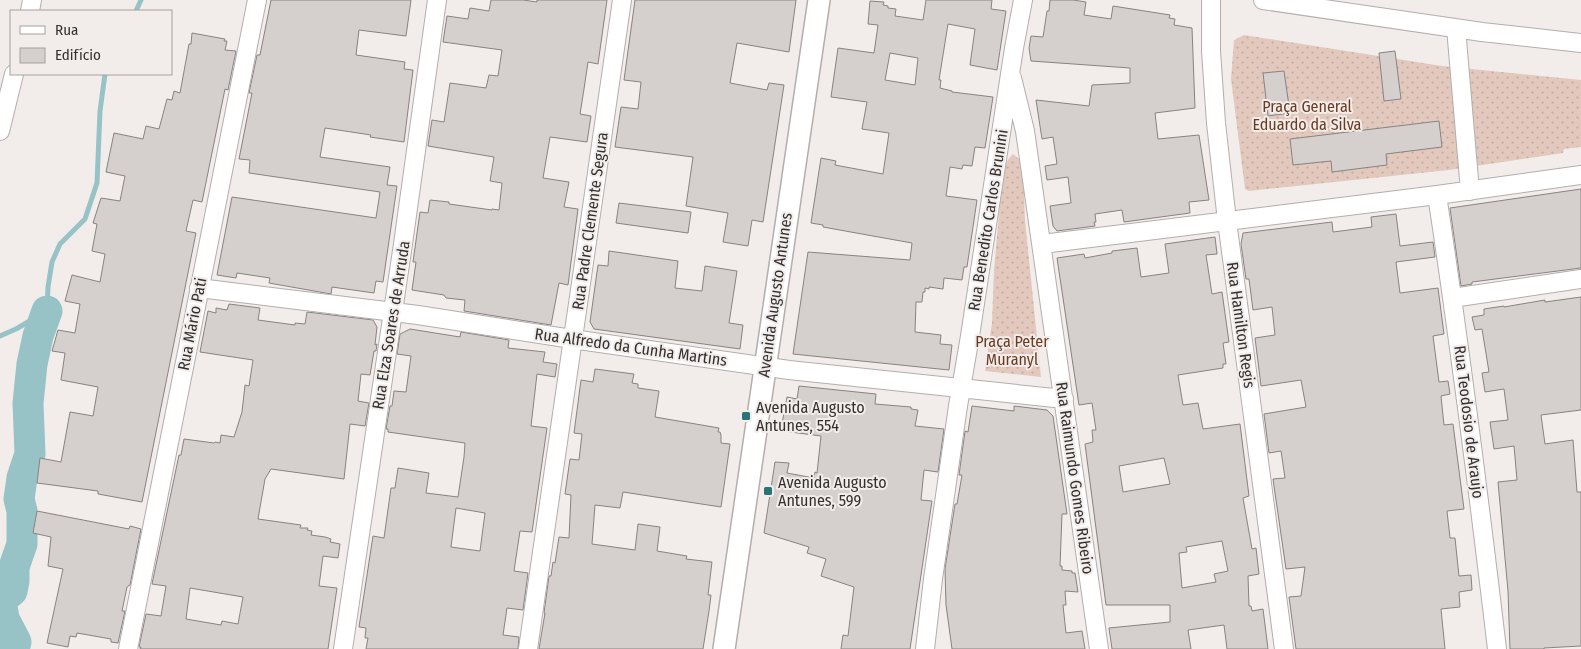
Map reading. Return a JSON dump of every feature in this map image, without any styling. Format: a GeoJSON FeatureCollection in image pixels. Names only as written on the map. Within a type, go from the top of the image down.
{"type":"FeatureCollection","features":[{"type":"Feature","properties":{"kind":"street","name":"Rua Mário Pati"},"geometry":{"type":"LineString","coordinates":[[128,649],[257,0]]}},
{"type":"Feature","properties":{"kind":"street","name":"Rua Elza Soares de Arruda"},"geometry":{"type":"LineString","coordinates":[[343,649],[437,0]]}},
{"type":"Feature","properties":{"kind":"street","name":"Rua Padre Clemente Segura"},"geometry":{"type":"LineString","coordinates":[[528,649],[622,0]]}},
{"type":"Feature","properties":{"kind":"street","name":"Avenida Augusto Antunes"},"geometry":{"type":"LineString","coordinates":[[724,649],[819,0]]}},
{"type":"Feature","properties":{"kind":"street","name":"Rua Benedito Carlos Brunini"},"geometry":{"type":"LineString","coordinates":[[926,649],[933,579],[961,388],[972,327],[1010,70],[1023,0]]}},
{"type":"Feature","properties":{"kind":"street","name":"Rua Hamilton Regis"},"geometry":{"type":"LineString","coordinates":[[1211,0],[1210,51],[1216,123],[1284,649]]}},
{"type":"Feature","properties":{"kind":"street"},"geometry":{"type":"LineString","coordinates":[[1263,0],[1456,28],[1581,43]]}},
{"type":"Feature","properties":{"kind":"street"},"geometry":{"type":"LineString","coordinates":[[1456,28],[1470,190]]}},
{"type":"Feature","properties":{"kind":"street","name":"Rua Raimundo Gomes Ribeiro"},"geometry":{"type":"LineString","coordinates":[[1010,70],[1025,131],[1099,649]]}},
{"type":"Feature","properties":{"kind":"street"},"geometry":{"type":"LineString","coordinates":[[0,131],[14,75]]}},
{"type":"Feature","properties":{"kind":"street"},"geometry":{"type":"LineString","coordinates":[[1042,244],[1437,195],[1581,174]]}},
{"type":"Feature","properties":{"kind":"street","name":"Rua Teodosio de Araujo"},"geometry":{"type":"LineString","coordinates":[[1437,195],[1474,459],[1497,649]]}},
{"type":"Feature","properties":{"kind":"street"},"geometry":{"type":"LineString","coordinates":[[1452,298],[1581,279]]}},
{"type":"Feature","properties":{"kind":"street","name":"Rua Alfredo da Cunha Martins"},"geometry":{"type":"LineString","coordinates":[[199,288],[392,312],[765,366],[1064,399]]}},
{"type":"Feature","properties":{"kind":"green space","name":"Praça General Eduardo da Silva"},"geometry":{"type":"Polygon","coordinates":[[[1244,35],[1442,66],[1581,80],[1581,147],[1564,149],[1563,153],[1449,170],[1249,191],[1245,189],[1231,79],[1234,40],[1244,35]]]}},
{"type":"Feature","properties":{"kind":"green space","name":"Praça Peter Muranyl"},"geometry":{"type":"Polygon","coordinates":[[[1013,154],[1020,160],[1023,166],[1025,220],[1041,377],[985,371],[992,323],[994,270],[1002,180],[1004,169],[1013,154]]]}},
{"type":"Feature","properties":{"kind":"building"},"geometry":{"type":"Polygon","coordinates":[[[271,0],[411,0],[406,36],[359,30],[356,55],[405,62],[404,69],[413,70],[404,142],[325,128],[320,157],[390,167],[387,185],[397,186],[383,282],[376,281],[374,293],[332,287],[331,294],[269,283],[270,278],[237,273],[236,278],[217,275],[232,197],[376,218],[380,192],[249,173],[250,160],[239,159],[252,93],[249,93],[257,55],[260,55],[271,0]]]}},
{"type":"Feature","properties":{"kind":"building"},"geometry":{"type":"Polygon","coordinates":[[[491,0],[537,2],[537,0],[607,0],[598,64],[588,62],[580,114],[591,116],[587,142],[550,137],[543,178],[569,182],[564,207],[578,209],[568,285],[559,283],[551,325],[464,311],[465,300],[446,298],[444,295],[412,290],[416,262],[413,262],[420,212],[428,213],[430,200],[499,210],[502,183],[490,181],[494,157],[428,146],[432,120],[444,122],[450,83],[486,88],[489,75],[498,76],[502,50],[443,42],[447,16],[468,19],[470,8],[489,11],[491,0]]]}},
{"type":"Feature","properties":{"kind":"building"},"geometry":{"type":"Polygon","coordinates":[[[635,0],[796,0],[789,52],[737,43],[730,83],[767,90],[769,83],[784,85],[763,222],[752,220],[748,246],[723,242],[728,213],[686,206],[693,157],[615,147],[621,107],[638,109],[641,82],[624,80],[635,0]]]}},
{"type":"Feature","properties":{"kind":"building"},"geometry":{"type":"Polygon","coordinates":[[[926,0],[992,0],[991,9],[1006,11],[997,70],[970,65],[975,29],[948,24],[939,80],[941,80],[940,88],[952,92],[993,97],[985,148],[975,147],[972,166],[963,165],[962,169],[950,167],[946,196],[977,200],[967,267],[964,267],[962,280],[944,278],[943,289],[925,288],[922,302],[916,302],[915,332],[941,335],[940,344],[952,345],[949,370],[793,354],[808,252],[910,260],[912,243],[823,227],[823,225],[811,223],[821,158],[836,161],[835,165],[883,174],[889,133],[862,129],[867,102],[831,97],[838,48],[874,53],[878,25],[868,24],[870,1],[884,2],[883,5],[888,6],[888,8],[896,9],[895,16],[923,20],[926,0]],[[890,53],[885,80],[915,85],[918,58],[890,53]]]}},
{"type":"Feature","properties":{"kind":"building"},"geometry":{"type":"Polygon","coordinates":[[[1050,0],[1086,2],[1084,15],[1111,19],[1113,6],[1170,15],[1169,18],[1175,19],[1174,25],[1192,28],[1195,108],[1155,113],[1158,139],[1199,135],[1209,200],[1189,202],[1190,213],[1124,222],[1122,210],[1095,214],[1095,226],[1057,231],[1053,226],[1050,206],[1071,203],[1068,177],[1047,180],[1045,166],[1057,164],[1053,137],[1042,139],[1036,100],[1089,106],[1092,85],[1130,83],[1130,68],[1031,61],[1029,48],[1031,36],[1043,37],[1050,0]]]}},
{"type":"Feature","properties":{"kind":"building"},"geometry":{"type":"Polygon","coordinates":[[[192,33],[225,39],[224,41],[227,41],[225,50],[236,51],[228,90],[225,89],[202,202],[193,200],[186,231],[196,233],[142,502],[98,494],[98,491],[37,483],[40,458],[61,462],[70,412],[93,416],[98,387],[61,380],[65,353],[52,351],[58,330],[75,333],[80,304],[65,301],[72,275],[100,282],[105,254],[92,251],[97,224],[93,223],[101,198],[120,201],[125,176],[106,172],[114,133],[143,139],[146,126],[159,129],[167,99],[172,100],[174,91],[180,93],[192,33]]]}},
{"type":"Feature","properties":{"kind":"building"},"geometry":{"type":"Polygon","coordinates":[[[1395,51],[1401,99],[1384,101],[1379,53],[1395,51]]]}},
{"type":"Feature","properties":{"kind":"building"},"geometry":{"type":"Polygon","coordinates":[[[1284,71],[1290,113],[1268,116],[1263,73],[1284,71]]]}},
{"type":"Feature","properties":{"kind":"building"},"geometry":{"type":"Polygon","coordinates":[[[1439,121],[1442,147],[1386,154],[1387,165],[1332,172],[1331,161],[1293,165],[1290,139],[1439,121]]]}},
{"type":"Feature","properties":{"kind":"building"},"geometry":{"type":"Polygon","coordinates":[[[1581,189],[1581,268],[1472,282],[1472,284],[1461,286],[1450,208],[1581,189]]]}},
{"type":"Feature","properties":{"kind":"building"},"geometry":{"type":"Polygon","coordinates":[[[619,203],[691,212],[688,233],[616,223],[619,203]]]}},
{"type":"Feature","properties":{"kind":"building"},"geometry":{"type":"Polygon","coordinates":[[[1396,214],[1400,246],[1433,242],[1435,257],[1396,262],[1400,293],[1438,288],[1444,334],[1433,336],[1439,382],[1448,381],[1450,394],[1441,396],[1444,425],[1453,424],[1464,509],[1447,511],[1450,538],[1455,538],[1459,576],[1471,575],[1472,590],[1459,592],[1460,607],[1441,609],[1445,649],[1296,649],[1289,597],[1301,596],[1305,567],[1286,569],[1273,479],[1285,478],[1281,451],[1269,453],[1264,414],[1306,407],[1301,380],[1261,386],[1255,338],[1275,335],[1272,307],[1253,310],[1249,279],[1246,279],[1241,244],[1243,233],[1332,222],[1333,232],[1372,227],[1371,217],[1396,214]]]}},
{"type":"Feature","properties":{"kind":"building"},"geometry":{"type":"Polygon","coordinates":[[[1215,237],[1217,254],[1206,255],[1212,294],[1222,292],[1229,342],[1223,343],[1226,364],[1223,364],[1223,368],[1178,375],[1183,405],[1198,403],[1203,429],[1240,424],[1249,496],[1243,498],[1252,549],[1256,548],[1259,574],[1248,576],[1249,606],[1251,606],[1252,611],[1263,609],[1268,649],[1227,649],[1224,625],[1188,630],[1191,649],[1112,649],[1109,628],[1170,622],[1170,605],[1106,605],[1085,444],[1093,442],[1092,430],[1096,430],[1092,403],[1079,405],[1057,258],[1084,254],[1085,258],[1112,253],[1112,251],[1137,248],[1141,277],[1169,273],[1165,244],[1215,237]],[[1164,458],[1119,466],[1123,492],[1170,484],[1164,458]],[[1222,541],[1186,547],[1187,552],[1179,553],[1182,588],[1216,582],[1214,574],[1228,571],[1222,541]]]}},
{"type":"Feature","properties":{"kind":"building"},"geometry":{"type":"Polygon","coordinates":[[[609,251],[678,261],[675,288],[702,291],[705,266],[737,271],[729,323],[743,325],[740,349],[594,329],[590,322],[598,265],[608,266],[609,251]]]}},
{"type":"Feature","properties":{"kind":"building"},"geometry":{"type":"Polygon","coordinates":[[[1581,297],[1581,410],[1541,415],[1545,444],[1573,440],[1577,492],[1581,492],[1581,646],[1510,649],[1508,591],[1498,482],[1517,480],[1514,446],[1494,449],[1490,422],[1508,420],[1504,389],[1485,392],[1482,373],[1489,372],[1482,329],[1475,330],[1472,317],[1484,315],[1484,309],[1581,297]]]}},
{"type":"Feature","properties":{"kind":"building"},"geometry":{"type":"Polygon","coordinates":[[[229,304],[260,308],[258,320],[295,325],[295,323],[305,324],[307,312],[373,320],[377,327],[376,351],[374,351],[370,375],[361,374],[358,401],[369,403],[365,426],[350,424],[344,479],[271,469],[265,479],[258,519],[301,525],[300,528],[308,528],[307,530],[312,531],[311,535],[325,537],[331,539],[330,542],[340,544],[338,558],[323,556],[319,586],[337,588],[328,649],[140,649],[141,647],[139,647],[146,614],[161,616],[166,586],[152,584],[184,439],[220,443],[221,435],[234,437],[242,412],[245,385],[249,386],[253,360],[200,352],[208,311],[216,313],[216,308],[227,310],[229,304]],[[190,588],[186,619],[221,625],[222,621],[238,624],[243,597],[190,588]]]}},
{"type":"Feature","properties":{"kind":"building"},"geometry":{"type":"Polygon","coordinates":[[[410,329],[460,337],[461,332],[509,340],[508,348],[545,352],[543,362],[557,364],[555,377],[537,374],[531,426],[547,428],[532,532],[520,531],[514,571],[528,573],[523,610],[507,608],[503,635],[519,637],[518,649],[366,649],[368,638],[365,638],[366,628],[359,627],[373,536],[384,538],[391,488],[395,488],[398,468],[429,473],[426,493],[458,497],[464,457],[465,443],[388,432],[388,429],[386,429],[394,391],[406,392],[411,356],[397,354],[400,334],[410,329]],[[456,508],[451,547],[480,551],[485,513],[456,508]]]}},
{"type":"Feature","properties":{"kind":"building"},"geometry":{"type":"Polygon","coordinates":[[[595,369],[634,374],[632,383],[638,384],[638,388],[659,391],[655,417],[719,428],[718,432],[721,435],[721,443],[730,444],[721,507],[623,492],[620,508],[595,505],[592,544],[635,550],[638,524],[660,527],[657,551],[687,556],[686,559],[712,562],[708,595],[711,595],[703,649],[539,649],[549,576],[551,576],[553,562],[555,563],[559,537],[569,538],[571,495],[565,494],[570,459],[579,460],[582,434],[574,433],[581,380],[593,382],[595,369]]]}},
{"type":"Feature","properties":{"kind":"building"},"geometry":{"type":"Polygon","coordinates":[[[799,386],[876,394],[875,404],[911,407],[911,409],[918,410],[915,426],[944,429],[938,472],[924,470],[921,500],[932,501],[910,649],[841,649],[843,635],[848,636],[854,587],[821,576],[826,559],[807,553],[809,547],[764,533],[775,462],[789,463],[787,473],[814,478],[815,472],[817,473],[821,436],[783,431],[781,429],[787,397],[797,399],[799,386]]]}},
{"type":"Feature","properties":{"kind":"building"},"geometry":{"type":"Polygon","coordinates":[[[972,406],[1014,411],[1014,406],[1047,410],[1053,416],[1067,514],[1062,514],[1060,566],[1062,566],[1062,570],[1075,573],[1078,592],[1065,591],[1066,605],[1063,605],[1066,633],[1082,631],[1085,649],[952,649],[946,605],[945,569],[955,504],[957,504],[962,475],[959,475],[965,431],[968,432],[972,406]]]}},
{"type":"Feature","properties":{"kind":"building"},"geometry":{"type":"Polygon","coordinates":[[[37,511],[129,529],[130,526],[141,529],[130,585],[127,587],[122,611],[125,611],[118,643],[111,642],[111,639],[77,633],[76,637],[70,636],[68,647],[47,643],[63,569],[48,566],[51,537],[33,533],[37,511]]]}},
{"type":"Feature","properties":{"kind":"waterway"},"geometry":{"type":"LineString","coordinates":[[136,10],[141,0]]}},
{"type":"Feature","properties":{"kind":"waterway"},"geometry":{"type":"LineString","coordinates":[[0,336],[47,311],[52,262],[60,244],[85,219],[97,183],[100,111],[105,75]]}},
{"type":"Feature","properties":{"kind":"waterway"},"geometry":{"type":"LineString","coordinates":[[14,649],[16,642],[4,619],[1,600],[12,591],[14,567],[22,544],[22,511],[19,499],[22,478],[30,454],[28,403],[32,364],[38,336],[47,311]]}},
{"type":"Feature","properties":{"kind":"place","name":"Avenida Augusto Antunes, 554"},"geometry":{"type":"Point","coordinates":[746,416]}},
{"type":"Feature","properties":{"kind":"place","name":"Avenida Augusto Antunes, 599"},"geometry":{"type":"Point","coordinates":[768,491]}}]}
